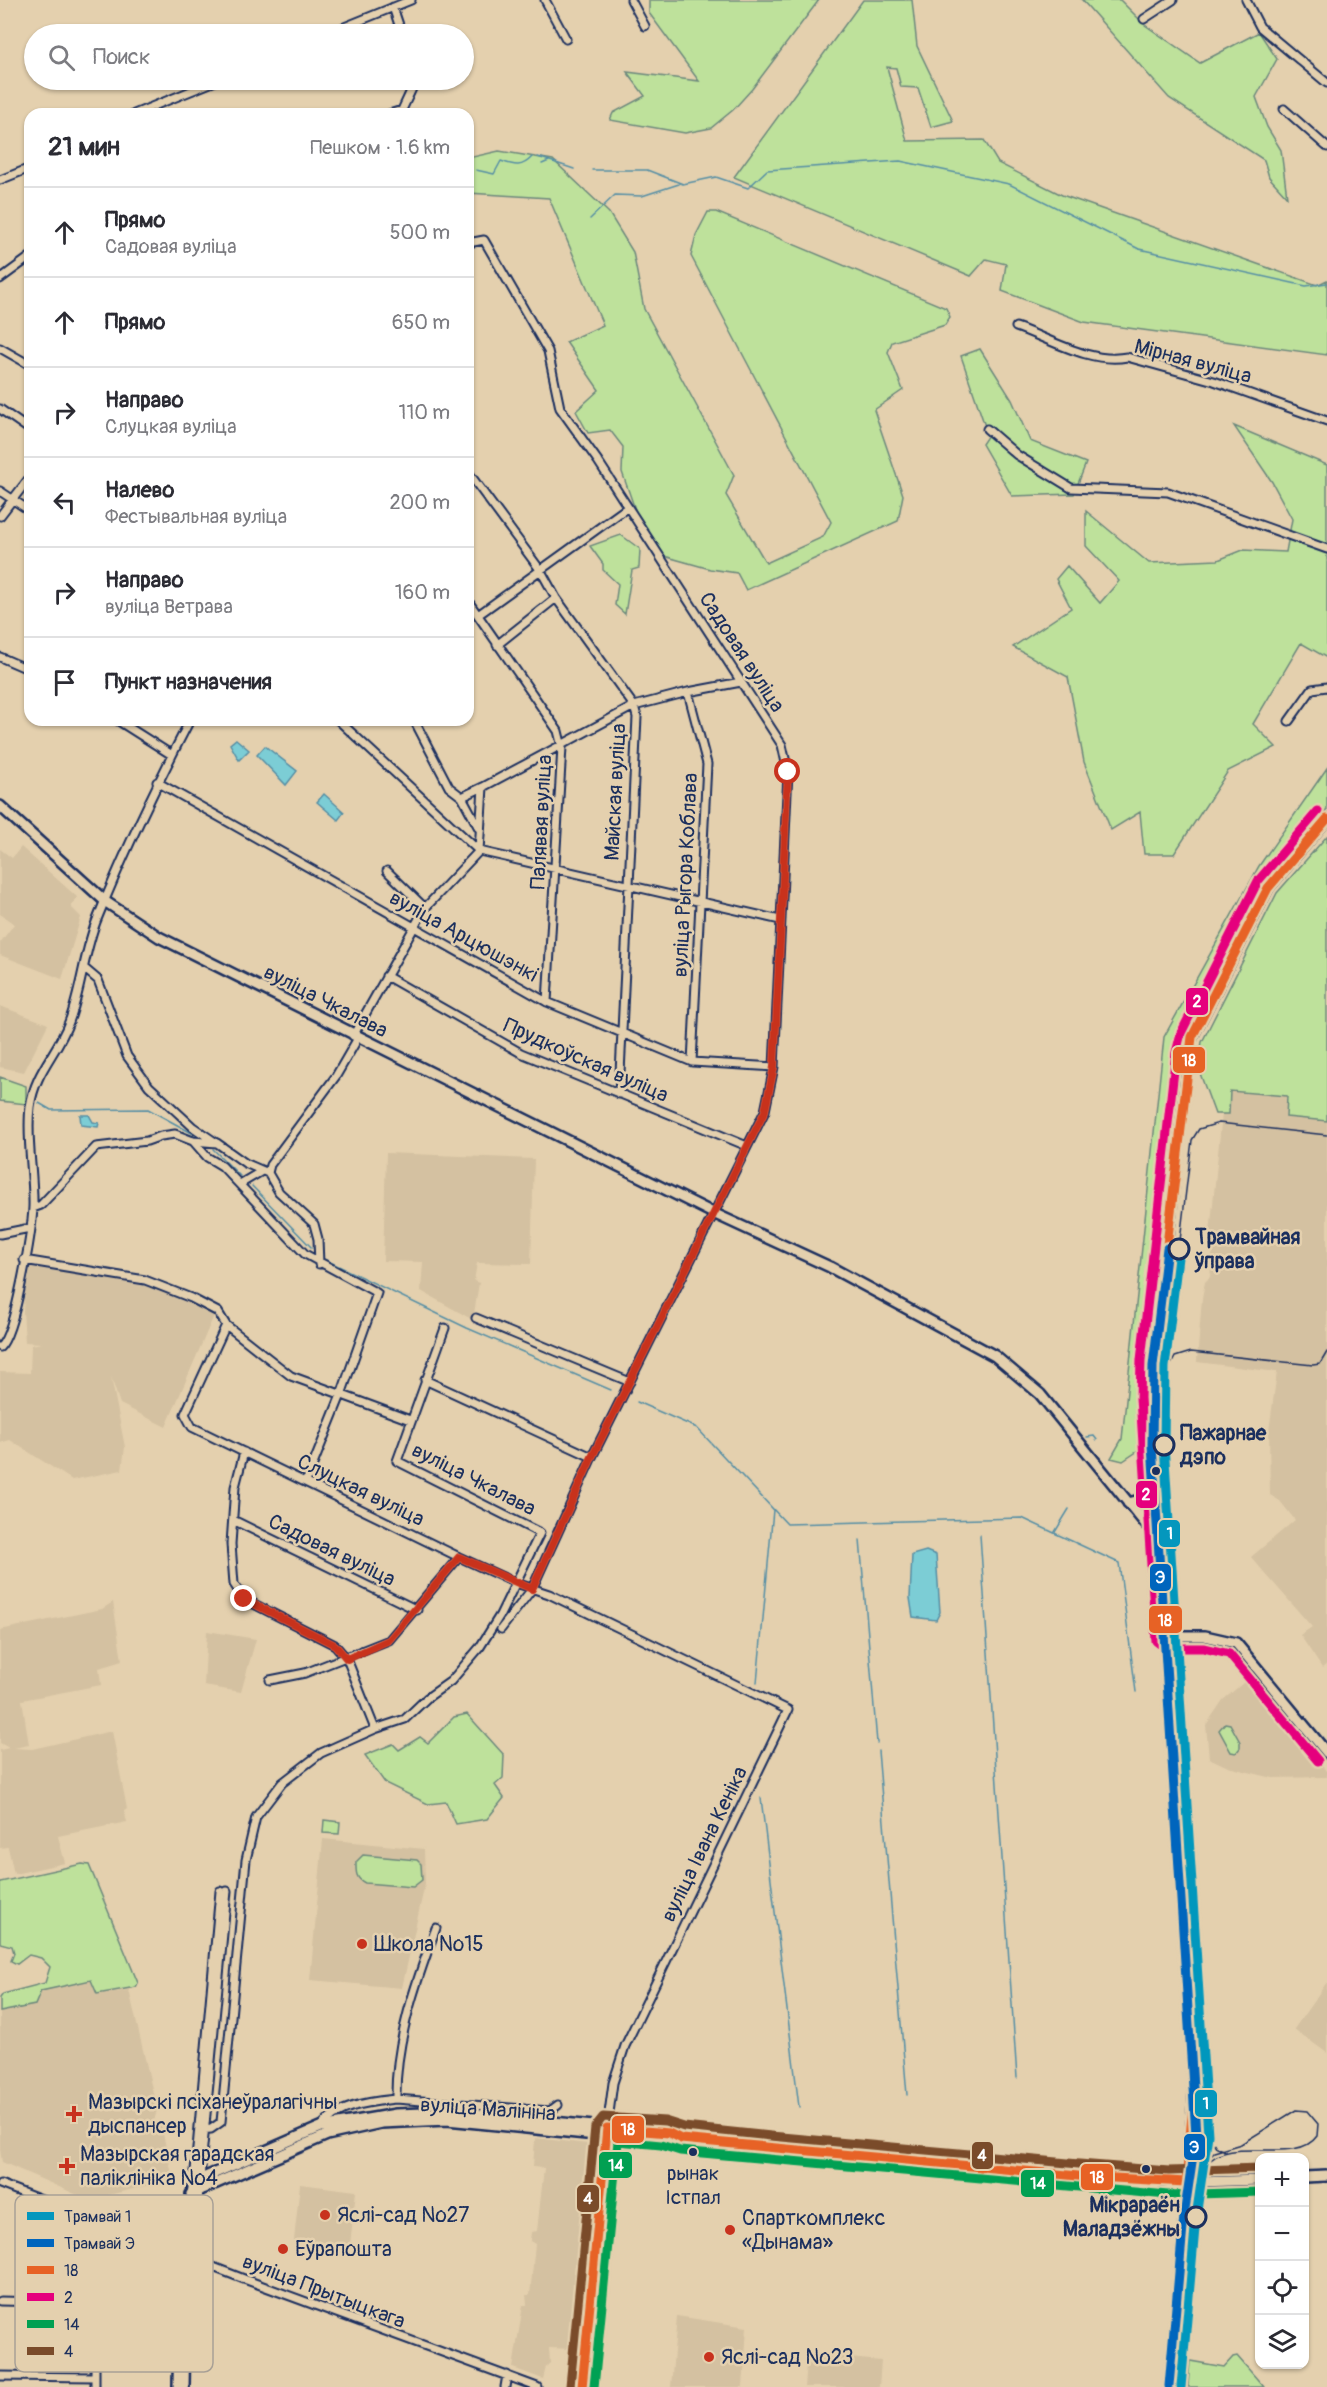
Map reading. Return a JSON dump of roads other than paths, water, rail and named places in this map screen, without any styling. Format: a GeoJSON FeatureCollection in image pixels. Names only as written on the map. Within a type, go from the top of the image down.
{"type":"FeatureCollection","features":[{"type":"Feature","properties":{"kind":"main road","name":"вуліца Чкалава"},"geometry":{"type":"LineString","coordinates":[[0,806],[106,902],[159,937],[713,1213],[830,1267],[995,1356],[1040,1394],[1153,1533],[1160,1535]]}},
{"type":"Feature","properties":{"kind":"main road"},"geometry":{"type":"LineString","coordinates":[[1171,2387],[1194,2094],[1157,1490],[1153,1362],[1190,1045],[1198,1021],[1268,888],[1327,819]]}},
{"type":"Feature","properties":{"kind":"main road"},"geometry":{"type":"LineString","coordinates":[[1128,1503],[1144,1499],[1157,1490]]}},
{"type":"Feature","properties":{"kind":"main road"},"geometry":{"type":"LineString","coordinates":[[1167,1636],[1205,1636],[1236,1642],[1327,1753]]}},
{"type":"Feature","properties":{"kind":"main road","name":"вуліца Малініна"},"geometry":{"type":"LineString","coordinates":[[196,2186],[218,2171],[321,2127],[396,2114],[454,2112],[558,2127]]}},
{"type":"Feature","properties":{"kind":"main road","name":"вуліца Малініна"},"geometry":{"type":"LineString","coordinates":[[196,2186],[327,2135],[360,2126],[447,2120],[607,2132],[664,2133],[681,2139],[1078,2176],[1186,2182],[1255,2180]]}},
{"type":"Feature","properties":{"kind":"main road"},"geometry":{"type":"LineString","coordinates":[[582,2387],[607,2132]]}},
{"type":"Feature","properties":{"kind":"main road"},"geometry":{"type":"LineString","coordinates":[[1309,2177],[1327,2176]]}},
{"type":"Feature","properties":{"kind":"main road"},"geometry":{"type":"LineString","coordinates":[[194,2195],[196,2186]]}},
{"type":"Feature","properties":{"kind":"main road"},"geometry":{"type":"LineString","coordinates":[[178,2387],[179,2372]]}},
{"type":"Feature","properties":{"kind":"street"},"geometry":{"type":"LineString","coordinates":[[351,24],[411,0]]}},
{"type":"Feature","properties":{"kind":"street"},"geometry":{"type":"LineString","coordinates":[[545,0],[566,39]]}},
{"type":"Feature","properties":{"kind":"street"},"geometry":{"type":"LineString","coordinates":[[631,0],[645,26]]}},
{"type":"Feature","properties":{"kind":"street"},"geometry":{"type":"LineString","coordinates":[[1144,19],[1173,0]]}},
{"type":"Feature","properties":{"kind":"street"},"geometry":{"type":"LineString","coordinates":[[1246,0],[1260,27],[1327,83]]}},
{"type":"Feature","properties":{"kind":"street"},"geometry":{"type":"LineString","coordinates":[[393,7],[399,24]]}},
{"type":"Feature","properties":{"kind":"street"},"geometry":{"type":"LineString","coordinates":[[149,108],[193,90]]}},
{"type":"Feature","properties":{"kind":"street"},"geometry":{"type":"LineString","coordinates":[[403,108],[411,90]]}},
{"type":"Feature","properties":{"kind":"street"},"geometry":{"type":"LineString","coordinates":[[1284,109],[1327,147]]}},
{"type":"Feature","properties":{"kind":"street"},"geometry":{"type":"LineString","coordinates":[[0,180],[24,170]]}},
{"type":"Feature","properties":{"kind":"street","name":"Садовая вуліца"},"geometry":{"type":"LineString","coordinates":[[474,242],[484,240],[548,351],[560,408],[628,507],[782,745],[788,772],[774,1067],[765,1111],[592,1457],[532,1589],[501,1629]]}},
{"type":"Feature","properties":{"kind":"street"},"geometry":{"type":"LineString","coordinates":[[0,279],[24,261]]}},
{"type":"Feature","properties":{"kind":"street","name":"Мірная вуліца"},"geometry":{"type":"LineString","coordinates":[[1016,327],[1072,349],[1115,359],[1127,357],[1214,381],[1327,421]]}},
{"type":"Feature","properties":{"kind":"street"},"geometry":{"type":"LineString","coordinates":[[0,348],[24,361]]}},
{"type":"Feature","properties":{"kind":"street"},"geometry":{"type":"LineString","coordinates":[[0,409],[24,426]]}},
{"type":"Feature","properties":{"kind":"street"},"geometry":{"type":"LineString","coordinates":[[987,429],[1017,455],[1071,488],[1168,492],[1327,549]]}},
{"type":"Feature","properties":{"kind":"street","name":"Майская вуліца"},"geometry":{"type":"LineString","coordinates":[[474,480],[541,571],[556,598],[634,706],[637,717],[627,883],[619,1094]]}},
{"type":"Feature","properties":{"kind":"street"},"geometry":{"type":"LineString","coordinates":[[0,516],[24,485]]}},
{"type":"Feature","properties":{"kind":"street"},"geometry":{"type":"LineString","coordinates":[[0,491],[24,507]]}},
{"type":"Feature","properties":{"kind":"street"},"geometry":{"type":"LineString","coordinates":[[478,615],[628,507]]}},
{"type":"Feature","properties":{"kind":"street"},"geometry":{"type":"LineString","coordinates":[[497,645],[556,598]]}},
{"type":"Feature","properties":{"kind":"street","name":"Палявая вуліца"},"geometry":{"type":"LineString","coordinates":[[474,609],[558,731],[562,747],[548,1002]]}},
{"type":"Feature","properties":{"kind":"street"},"geometry":{"type":"LineString","coordinates":[[0,657],[24,667]]}},
{"type":"Feature","properties":{"kind":"street"},"geometry":{"type":"LineString","coordinates":[[462,797],[562,747],[634,706],[688,692],[741,682]]}},
{"type":"Feature","properties":{"kind":"street"},"geometry":{"type":"LineString","coordinates":[[1289,722],[1312,689],[1327,687]]}},
{"type":"Feature","properties":{"kind":"street","name":"вуліца Рыгора Коблава"},"geometry":{"type":"LineString","coordinates":[[688,692],[707,764],[692,1062]]}},
{"type":"Feature","properties":{"kind":"street"},"geometry":{"type":"LineString","coordinates":[[127,726],[172,754]]}},
{"type":"Feature","properties":{"kind":"street"},"geometry":{"type":"LineString","coordinates":[[0,1347],[4,1343],[14,1318],[33,1208],[30,1110],[34,1085],[68,1025],[98,917],[157,782],[187,726]]}},
{"type":"Feature","properties":{"kind":"street"},"geometry":{"type":"LineString","coordinates":[[344,726],[479,851],[627,883],[780,920]]}},
{"type":"Feature","properties":{"kind":"street"},"geometry":{"type":"LineString","coordinates":[[417,726],[449,787],[462,797],[482,832]]}},
{"type":"Feature","properties":{"kind":"street","name":"вуліца Арцюшэнкі"},"geometry":{"type":"LineString","coordinates":[[157,782],[548,1002],[692,1062],[774,1067]]}},
{"type":"Feature","properties":{"kind":"street"},"geometry":{"type":"LineString","coordinates":[[240,1184],[265,1172],[336,1076],[386,976],[425,908],[479,851],[482,832],[483,787]]}},
{"type":"Feature","properties":{"kind":"street"},"geometry":{"type":"LineString","coordinates":[[387,871],[425,908]]}},
{"type":"Feature","properties":{"kind":"street"},"geometry":{"type":"LineString","coordinates":[[85,969],[98,980],[127,1056],[149,1086],[193,1127],[245,1163],[265,1172],[279,1192],[314,1224],[318,1239],[319,1264]]}},
{"type":"Feature","properties":{"kind":"street","name":"Прудкоўская вуліца"},"geometry":{"type":"LineString","coordinates":[[386,976],[521,1053],[747,1146]]}},
{"type":"Feature","properties":{"kind":"street"},"geometry":{"type":"LineString","coordinates":[[33,1208],[41,1205],[96,1147],[175,1134],[193,1141],[217,1143]]}},
{"type":"Feature","properties":{"kind":"street"},"geometry":{"type":"LineString","coordinates":[[193,1141],[207,1157],[222,1166],[240,1184],[305,1254],[319,1264],[377,1293],[308,1480]]}},
{"type":"Feature","properties":{"kind":"street"},"geometry":{"type":"LineString","coordinates":[[0,1234],[30,1228]]}},
{"type":"Feature","properties":{"kind":"street"},"geometry":{"type":"LineString","coordinates":[[24,1260],[145,1280],[218,1312],[226,1324],[291,1376],[410,1420],[445,1328]]}},
{"type":"Feature","properties":{"kind":"street"},"geometry":{"type":"LineString","coordinates":[[476,1318],[630,1382]]}},
{"type":"Feature","properties":{"kind":"street","name":"Слуцкая вуліца"},"geometry":{"type":"LineString","coordinates":[[226,1324],[184,1414],[192,1427],[308,1480],[459,1557],[516,1583],[549,1594],[658,1648]]}},
{"type":"Feature","properties":{"kind":"street"},"geometry":{"type":"LineString","coordinates":[[425,1380],[592,1457]]}},
{"type":"Feature","properties":{"kind":"street","name":"вуліца Чкалава"},"geometry":{"type":"LineString","coordinates":[[410,1420],[397,1461],[540,1533],[516,1583]]}},
{"type":"Feature","properties":{"kind":"street"},"geometry":{"type":"LineString","coordinates":[[244,1452],[235,1487],[231,1544],[234,1584],[244,1599],[335,1645],[347,1659],[375,1729]]}},
{"type":"Feature","properties":{"kind":"street","name":"Садовая вуліца"},"geometry":{"type":"LineString","coordinates":[[233,1520],[417,1610]]}},
{"type":"Feature","properties":{"kind":"street"},"geometry":{"type":"LineString","coordinates":[[270,1680],[305,1673],[347,1659],[389,1640],[417,1610],[459,1557]]}},
{"type":"Feature","properties":{"kind":"street"},"geometry":{"type":"LineString","coordinates":[[202,2130],[221,2122],[246,1860],[256,1817],[268,1798],[302,1766],[350,1739],[405,1719],[464,1667],[500,1615],[516,1583]]}},
{"type":"Feature","properties":{"kind":"street","name":"вуліца Івана Кеніка"},"geometry":{"type":"LineString","coordinates":[[607,2132],[613,2083],[625,2046],[788,1710],[658,1648]]}},
{"type":"Feature","properties":{"kind":"street"},"geometry":{"type":"LineString","coordinates":[[196,2186],[223,1891]]}},
{"type":"Feature","properties":{"kind":"street","name":"вуліца Малініна"},"geometry":{"type":"LineString","coordinates":[[396,2099],[401,2041],[419,1975],[436,1928]]}},
{"type":"Feature","properties":{"kind":"street"},"geometry":{"type":"LineString","coordinates":[[213,2009],[230,2011]]}},
{"type":"Feature","properties":{"kind":"street","name":"вуліца Малініна"},"geometry":{"type":"LineString","coordinates":[[321,2127],[329,2117],[344,2109],[396,2099],[556,2108],[558,2127]]}},
{"type":"Feature","properties":{"kind":"street"},"geometry":{"type":"LineString","coordinates":[[196,2186],[203,2158],[202,2130]]}},
{"type":"Feature","properties":{"kind":"street"},"geometry":{"type":"LineString","coordinates":[[203,2158],[208,2168],[218,2171]]}},
{"type":"Feature","properties":{"kind":"street","name":"вуліца Прытыцкага"},"geometry":{"type":"LineString","coordinates":[[0,2184],[29,2195]]}},
{"type":"Feature","properties":{"kind":"street","name":"вуліца Прытыцкага"},"geometry":{"type":"LineString","coordinates":[[213,2265],[393,2336],[537,2387]]}},
{"type":"Feature","properties":{"kind":"street"},"geometry":{"type":"LineString","coordinates":[[0,2301],[15,2301]]}},
{"type":"Feature","properties":{"kind":"street"},"geometry":{"type":"LineString","coordinates":[[95,2372],[95,2387]]}},
{"type":"Feature","properties":{"kind":"street"},"geometry":{"type":"LineString","coordinates":[[505,2387],[507,2375]]}},
{"type":"Feature","properties":{"kind":"street"},"geometry":{"type":"LineString","coordinates":[[0,2376],[95,2377]]}},
{"type":"Feature","properties":{"kind":"water"},"geometry":{"type":"Polygon","coordinates":[[[236,739],[249,750],[239,760],[230,744],[236,739]]]}},
{"type":"Feature","properties":{"kind":"water"},"geometry":{"type":"Polygon","coordinates":[[[265,746],[297,771],[286,785],[257,755],[265,746]]]}},
{"type":"Feature","properties":{"kind":"water"},"geometry":{"type":"Polygon","coordinates":[[[324,794],[344,812],[338,820],[317,802],[324,794]]]}},
{"type":"Feature","properties":{"kind":"water"},"geometry":{"type":"Polygon","coordinates":[[[80,1115],[89,1115],[93,1122],[99,1123],[98,1127],[81,1125],[80,1115]]]}},
{"type":"Feature","properties":{"kind":"water"},"geometry":{"type":"Polygon","coordinates":[[[926,1551],[936,1555],[940,1612],[936,1620],[913,1617],[910,1598],[912,1555],[926,1551]]]}},
{"type":"Feature","properties":{"kind":"waterway"},"geometry":{"type":"LineString","coordinates":[[476,170],[494,174],[501,161],[518,165],[532,157]]}},
{"type":"Feature","properties":{"kind":"waterway"},"geometry":{"type":"LineString","coordinates":[[538,157],[574,169]]}},
{"type":"Feature","properties":{"kind":"waterway"},"geometry":{"type":"LineString","coordinates":[[542,164],[549,161]]}},
{"type":"Feature","properties":{"kind":"waterway"},"geometry":{"type":"LineString","coordinates":[[592,170],[647,170],[683,184],[716,177],[748,188],[767,170],[900,161],[1009,184],[1139,249],[1306,286],[1327,283]]}},
{"type":"Feature","properties":{"kind":"waterway"},"geometry":{"type":"LineString","coordinates":[[590,219],[615,195],[642,196],[679,184]]}},
{"type":"Feature","properties":{"kind":"waterway"},"geometry":{"type":"LineString","coordinates":[[39,1103],[51,1110],[148,1109],[201,1138]]}},
{"type":"Feature","properties":{"kind":"waterway"},"geometry":{"type":"LineString","coordinates":[[213,1149],[240,1176]]}},
{"type":"Feature","properties":{"kind":"waterway"},"geometry":{"type":"LineString","coordinates":[[252,1186],[312,1248]]}},
{"type":"Feature","properties":{"kind":"waterway"},"geometry":{"type":"LineString","coordinates":[[326,1260],[467,1328],[611,1390]]}},
{"type":"Feature","properties":{"kind":"waterway"},"geometry":{"type":"LineString","coordinates":[[637,1402],[697,1428],[787,1524],[1022,1518],[1119,1563],[1136,1692]]}},
{"type":"Feature","properties":{"kind":"waterway"},"geometry":{"type":"LineString","coordinates":[[1087,1437],[1094,1436],[1097,1440]]}},
{"type":"Feature","properties":{"kind":"waterway"},"geometry":{"type":"LineString","coordinates":[[1055,1532],[1069,1509]]}},
{"type":"Feature","properties":{"kind":"waterway"},"geometry":{"type":"LineString","coordinates":[[757,1683],[773,1510]]}},
{"type":"Feature","properties":{"kind":"waterway"},"geometry":{"type":"LineString","coordinates":[[980,1535],[1017,2078]]}},
{"type":"Feature","properties":{"kind":"waterway"},"geometry":{"type":"LineString","coordinates":[[860,1540],[877,1743]]}},
{"type":"Feature","properties":{"kind":"waterway"},"geometry":{"type":"LineString","coordinates":[[878,1751],[907,2095]]}},
{"type":"Feature","properties":{"kind":"waterway"},"geometry":{"type":"LineString","coordinates":[[761,1798],[799,2107]]}},
{"type":"Feature","properties":{"kind":"tram line"},"geometry":{"type":"LineString","coordinates":[[1179,1249],[1192,1140],[1199,1129],[1219,1123],[1327,1135]]}},
{"type":"Feature","properties":{"kind":"tram line","name":"Э"},"geometry":{"type":"LineString","coordinates":[[1167,1248],[1153,1366],[1152,1445],[1196,2135],[1184,2216],[1169,2386]]}},
{"type":"Feature","properties":{"kind":"tram line","name":"1"},"geometry":{"type":"LineString","coordinates":[[1179,1249],[1165,1367],[1164,1444],[1208,2135],[1196,2217],[1181,2387]]}},
{"type":"Feature","properties":{"kind":"tram line"},"geometry":{"type":"LineString","coordinates":[[1167,1373],[1175,1357],[1191,1352],[1313,1365],[1320,1364],[1327,1352]]}},
{"type":"Feature","properties":{"kind":"tram line"},"geometry":{"type":"LineString","coordinates":[[1204,2162],[1214,2152],[1241,2144],[1296,2110],[1307,2111],[1318,2124],[1317,2136],[1307,2145],[1294,2149],[1231,2151],[1217,2155],[1207,2164]]}},
{"type":"Feature","properties":{"kind":"tram line"},"geometry":{"type":"LineString","coordinates":[[1208,2135],[1217,2148],[1226,2151]]}},
{"type":"Feature","properties":{"kind":"place","name":"Трамвайная ўправа"},"geometry":{"type":"Point","coordinates":[1179,1249]}},
{"type":"Feature","properties":{"kind":"place","name":"Пажарнае дэпо"},"geometry":{"type":"Point","coordinates":[1164,1445]}},
{"type":"Feature","properties":{"kind":"place","name":"Школа №15"},"geometry":{"type":"Point","coordinates":[362,1944]}},
{"type":"Feature","properties":{"kind":"place","name":"Мазырскі псіханеўралагічны дыспансер"},"geometry":{"type":"Point","coordinates":[74,2114]}},
{"type":"Feature","properties":{"kind":"place","name":"рынак Істпал"},"geometry":{"type":"Point","coordinates":[693,2152]}},
{"type":"Feature","properties":{"kind":"place","name":"Мазырская гарадская паліклініка №4"},"geometry":{"type":"Point","coordinates":[67,2166]}},
{"type":"Feature","properties":{"kind":"place","name":"Яслі-сад №27"},"geometry":{"type":"Point","coordinates":[325,2215]}},
{"type":"Feature","properties":{"kind":"place","name":"Мікрараён Маладзёжны"},"geometry":{"type":"Point","coordinates":[1196,2217]}},
{"type":"Feature","properties":{"kind":"place","name":"Спарткомплекс «Дынама»"},"geometry":{"type":"Point","coordinates":[730,2230]}},
{"type":"Feature","properties":{"kind":"place","name":"Еўрапошта"},"geometry":{"type":"Point","coordinates":[283,2249]}},
{"type":"Feature","properties":{"kind":"place","name":"Яслі-сад №23"},"geometry":{"type":"Point","coordinates":[709,2357]}}]}
